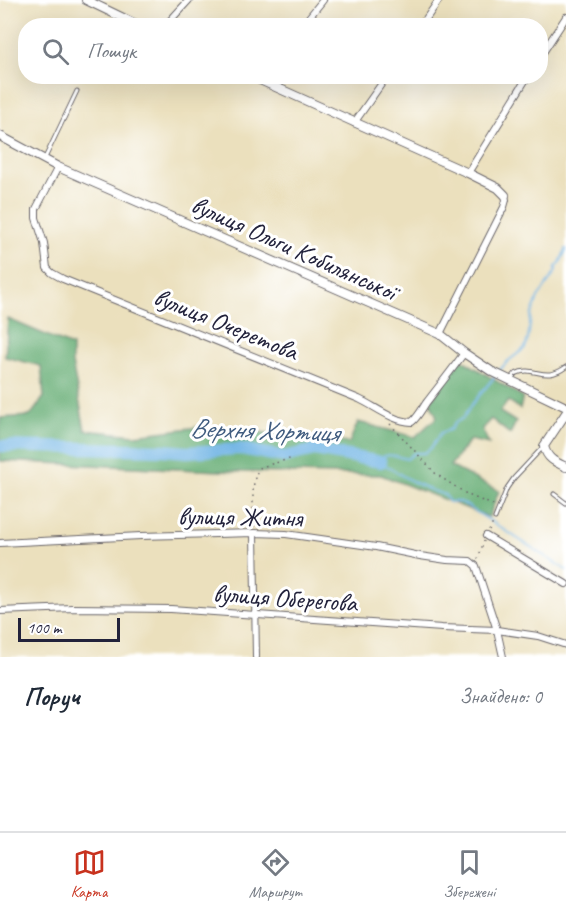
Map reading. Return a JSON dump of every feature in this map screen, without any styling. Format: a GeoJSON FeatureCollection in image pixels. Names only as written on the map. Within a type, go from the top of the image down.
{"type":"FeatureCollection","features":[{"type":"Feature","properties":{"kind":"street"},"geometry":{"type":"LineString","coordinates":[[86,0],[123,18]]}},
{"type":"Feature","properties":{"kind":"street"},"geometry":{"type":"LineString","coordinates":[[172,18],[189,0]]}},
{"type":"Feature","properties":{"kind":"street"},"geometry":{"type":"LineString","coordinates":[[308,18],[323,0]]}},
{"type":"Feature","properties":{"kind":"street"},"geometry":{"type":"LineString","coordinates":[[427,18],[439,0]]}},
{"type":"Feature","properties":{"kind":"street"},"geometry":{"type":"LineString","coordinates":[[548,45],[566,17]]}},
{"type":"Feature","properties":{"kind":"street"},"geometry":{"type":"LineString","coordinates":[[269,84],[468,173],[498,188],[505,195],[504,207],[440,334]]}},
{"type":"Feature","properties":{"kind":"street"},"geometry":{"type":"LineString","coordinates":[[354,123],[381,84]]}},
{"type":"Feature","properties":{"kind":"street"},"geometry":{"type":"LineString","coordinates":[[468,173],[523,84]]}},
{"type":"Feature","properties":{"kind":"street","name":"вулиця Ольги Кобилянської"},"geometry":{"type":"LineString","coordinates":[[0,136],[58,167],[440,334],[491,371],[566,407]]}},
{"type":"Feature","properties":{"kind":"street","name":"вулиця Очеретова"},"geometry":{"type":"LineString","coordinates":[[58,167],[36,209],[36,218],[44,243],[47,268],[63,279],[350,396],[377,410],[412,422],[464,353]]}},
{"type":"Feature","properties":{"kind":"street"},"geometry":{"type":"LineString","coordinates":[[566,413],[544,446],[550,459],[566,467]]}},
{"type":"Feature","properties":{"kind":"street"},"geometry":{"type":"LineString","coordinates":[[254,533],[256,657]]}},
{"type":"Feature","properties":{"kind":"street","name":"вулиця Житня"},"geometry":{"type":"LineString","coordinates":[[0,543],[129,536],[254,533],[301,535],[420,556],[470,561],[476,566]]}},
{"type":"Feature","properties":{"kind":"street"},"geometry":{"type":"LineString","coordinates":[[486,536],[566,584]]}},
{"type":"Feature","properties":{"kind":"street"},"geometry":{"type":"LineString","coordinates":[[476,566],[503,657]]}},
{"type":"Feature","properties":{"kind":"street","name":"вулиця Оберегова"},"geometry":{"type":"LineString","coordinates":[[0,611],[73,608],[171,609],[496,630],[538,636],[566,645]]}},
{"type":"Feature","properties":{"kind":"lane"},"geometry":{"type":"LineString","coordinates":[[45,160],[77,91]]}},
{"type":"Feature","properties":{"kind":"lane"},"geometry":{"type":"LineString","coordinates":[[508,379],[525,370],[555,374],[566,367]]}},
{"type":"Feature","properties":{"kind":"lane"},"geometry":{"type":"LineString","coordinates":[[495,518],[507,488],[544,446]]}},
{"type":"Feature","properties":{"kind":"lane"},"geometry":{"type":"LineString","coordinates":[[554,494],[566,503]]}},
{"type":"Feature","properties":{"kind":"path"},"geometry":{"type":"LineString","coordinates":[[391,425],[435,474],[468,495],[499,508]]}},
{"type":"Feature","properties":{"kind":"path"},"geometry":{"type":"LineString","coordinates":[[254,533],[254,480],[257,471],[261,467],[293,458]]}},
{"type":"Feature","properties":{"kind":"path"},"geometry":{"type":"LineString","coordinates":[[476,566],[486,536],[492,527]]}},
{"type":"Feature","properties":{"kind":"green space"},"geometry":{"type":"Polygon","coordinates":[[[8,319],[72,346],[72,363],[85,430],[135,435],[207,426],[349,443],[358,422],[415,437],[437,417],[430,402],[461,359],[523,397],[520,409],[508,401],[500,412],[516,422],[510,434],[491,419],[482,429],[489,444],[470,440],[450,466],[499,491],[489,517],[381,475],[242,472],[0,461],[0,418],[30,416],[44,397],[41,366],[5,357],[8,319]]]}},
{"type":"Feature","properties":{"kind":"waterway"},"geometry":{"type":"LineString","coordinates":[[499,371],[525,348],[531,316],[538,298],[556,271],[566,249]]}},
{"type":"Feature","properties":{"kind":"waterway"},"geometry":{"type":"LineString","coordinates":[[376,462],[387,455],[407,459],[414,453],[424,453],[430,449],[441,433],[451,429],[463,418],[496,375]]}},
{"type":"Feature","properties":{"kind":"waterway","name":"Верхня Хортиця"},"geometry":{"type":"LineString","coordinates":[[0,446],[187,452],[241,449],[284,457],[315,450],[381,462]]}},
{"type":"Feature","properties":{"kind":"waterway","name":"Верхня Хортиця"},"geometry":{"type":"LineString","coordinates":[[381,462],[412,481],[445,495],[449,502],[461,502],[566,570]]}}]}
